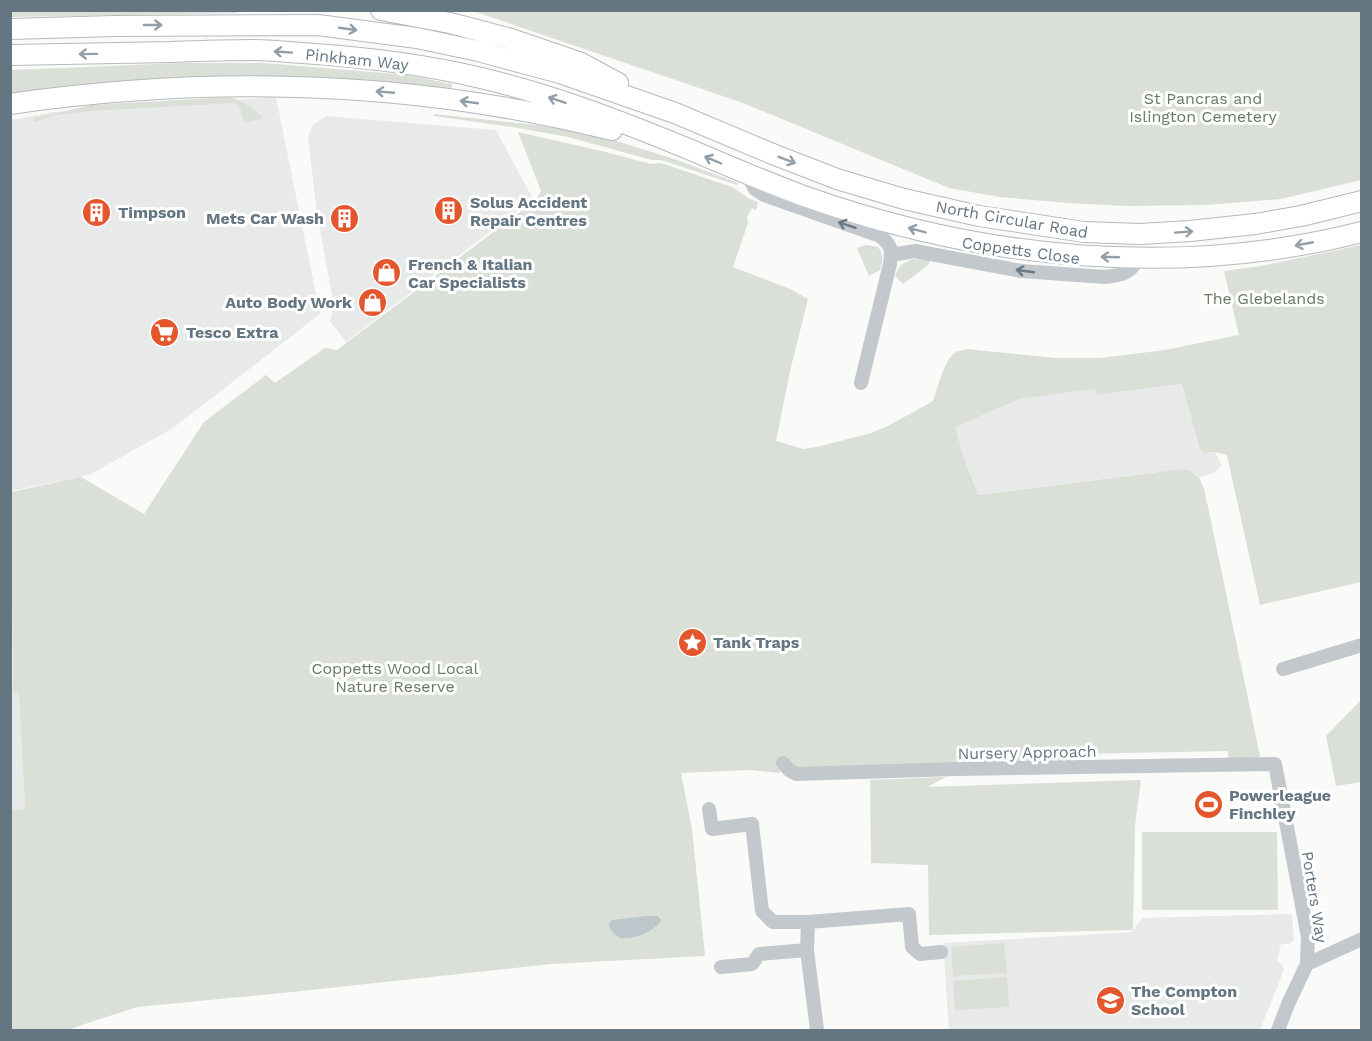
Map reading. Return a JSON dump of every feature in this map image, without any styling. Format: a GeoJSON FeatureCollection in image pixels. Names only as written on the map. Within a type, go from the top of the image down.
{"type":"FeatureCollection","features":[{"type":"Feature","properties":{"kind":"highway"},"geometry":{"type":"LineString","coordinates":[[381,10],[479,30],[542,49],[581,63],[675,113]]}},
{"type":"Feature","properties":{"kind":"highway"},"geometry":{"type":"LineString","coordinates":[[462,10],[542,49]]}},
{"type":"Feature","properties":{"kind":"highway","name":"Pinkham Way"},"geometry":{"type":"LineString","coordinates":[[10,29],[318,25],[417,38],[520,61],[675,113]]}},
{"type":"Feature","properties":{"kind":"highway","name":"Pinkham Way"},"geometry":{"type":"LineString","coordinates":[[10,55],[255,50],[395,62],[481,78],[532,92],[596,112],[690,150]]}},
{"type":"Feature","properties":{"kind":"highway"},"geometry":{"type":"LineString","coordinates":[[10,104],[158,88],[239,86],[341,88],[444,98],[565,118],[690,150]]}},
{"type":"Feature","properties":{"kind":"highway","name":"North Circular Road"},"geometry":{"type":"LineString","coordinates":[[675,113],[837,179],[904,199],[979,216],[1084,232],[1140,234],[1212,229],[1301,216],[1362,201]]}},
{"type":"Feature","properties":{"kind":"highway","name":"North Circular Road"},"geometry":{"type":"LineString","coordinates":[[690,150],[801,195],[865,217],[931,234],[1041,252],[1086,256],[1185,258],[1230,255],[1301,245],[1362,232]]}},
{"type":"Feature","properties":{"kind":"street"},"geometry":{"type":"LineString","coordinates":[[747,174],[755,189],[764,195],[880,236],[888,243],[891,255],[861,383]]}},
{"type":"Feature","properties":{"kind":"street","name":"Coppetts Close"},"geometry":{"type":"LineString","coordinates":[[891,255],[915,251],[1021,271],[1105,277],[1118,276],[1131,270],[1138,258]]}},
{"type":"Feature","properties":{"kind":"street"},"geometry":{"type":"LineString","coordinates":[[1283,669],[1362,645]]}},
{"type":"Feature","properties":{"kind":"street","name":"Nursery Approach"},"geometry":{"type":"LineString","coordinates":[[783,764],[796,774],[1275,764]]}},
{"type":"Feature","properties":{"kind":"street","name":"Porters Way"},"geometry":{"type":"LineString","coordinates":[[1275,764],[1308,937],[1307,964]]}},
{"type":"Feature","properties":{"kind":"street"},"geometry":{"type":"LineString","coordinates":[[710,809],[712,829],[752,824],[762,910],[773,922],[808,922],[909,914],[912,947],[920,954],[941,952]]}},
{"type":"Feature","properties":{"kind":"street"},"geometry":{"type":"LineString","coordinates":[[808,922],[807,950],[817,1030]]}},
{"type":"Feature","properties":{"kind":"street"},"geometry":{"type":"LineString","coordinates":[[1278,1030],[1307,964],[1362,939]]}},
{"type":"Feature","properties":{"kind":"street"},"geometry":{"type":"LineString","coordinates":[[721,967],[752,964],[759,954],[807,950]]}},
{"type":"Feature","properties":{"kind":"shaded area"},"geometry":{"type":"Polygon","coordinates":[[[276,97],[320,314],[173,428],[89,475],[11,491],[11,120],[53,112],[276,97]]]}},
{"type":"Feature","properties":{"kind":"shaded area"},"geometry":{"type":"Polygon","coordinates":[[[326,116],[496,130],[533,199],[346,342],[330,321],[334,306],[317,213],[308,137],[313,125],[326,116]]]}},
{"type":"Feature","properties":{"kind":"shaded area"},"geometry":{"type":"Polygon","coordinates":[[[1183,384],[1210,454],[1215,452],[1222,466],[1213,473],[1199,478],[1195,473],[1181,469],[978,495],[954,427],[1020,399],[1094,389],[1097,395],[1183,384]]]}},
{"type":"Feature","properties":{"kind":"shaded area"},"geometry":{"type":"Polygon","coordinates":[[[10,575],[13,692],[19,692],[25,809],[11,810],[10,575]]]}},
{"type":"Feature","properties":{"kind":"shaded area","name":"The Compton School"},"geometry":{"type":"Polygon","coordinates":[[[1292,914],[1294,940],[1289,944],[1281,944],[1277,961],[1284,970],[1260,1030],[949,1030],[943,943],[1132,932],[1142,918],[1292,914]]]}},
{"type":"Feature","properties":{"kind":"shaded area"},"geometry":{"type":"Polygon","coordinates":[[[658,916],[661,921],[653,929],[638,936],[621,938],[609,926],[612,920],[658,916]]]}},
{"type":"Feature","properties":{"kind":"green space"},"geometry":{"type":"Polygon","coordinates":[[[10,11],[237,11],[237,13],[11,17],[10,11]]]}},
{"type":"Feature","properties":{"kind":"green space","name":"St Pancras and Islington Cemetery"},"geometry":{"type":"Polygon","coordinates":[[[473,11],[1361,11],[1361,180],[1281,199],[1206,205],[1124,206],[1068,203],[1000,197],[949,188],[743,103],[473,11]]]}},
{"type":"Feature","properties":{"kind":"green space"},"geometry":{"type":"Polygon","coordinates":[[[180,63],[264,63],[407,75],[452,84],[451,91],[288,79],[201,77],[74,87],[11,96],[11,70],[180,63]]]}},
{"type":"Feature","properties":{"kind":"green space"},"geometry":{"type":"Polygon","coordinates":[[[230,97],[248,105],[262,118],[244,123],[240,107],[235,103],[91,111],[55,115],[34,122],[33,118],[90,105],[230,97]]]}},
{"type":"Feature","properties":{"kind":"green space"},"geometry":{"type":"Polygon","coordinates":[[[434,114],[571,129],[677,160],[738,183],[737,185],[661,160],[652,160],[568,137],[434,116],[434,114]]]}},
{"type":"Feature","properties":{"kind":"green space","name":"Coppetts Wood Local Nature Reserve"},"geometry":{"type":"Polygon","coordinates":[[[518,132],[651,164],[661,163],[732,187],[758,202],[756,210],[752,208],[747,217],[748,223],[733,267],[790,289],[808,299],[776,441],[803,449],[871,433],[933,401],[947,363],[953,354],[962,350],[1056,358],[1101,358],[1165,350],[1239,335],[1224,271],[1261,266],[1361,245],[1361,582],[1260,605],[1227,455],[1215,452],[1205,453],[1200,449],[1182,384],[1097,395],[1094,389],[1020,399],[955,427],[978,495],[1181,469],[1188,470],[1198,477],[1205,494],[1260,756],[1256,760],[1228,760],[1228,751],[1077,754],[1074,756],[1072,767],[781,769],[779,773],[750,770],[681,773],[692,829],[705,956],[551,964],[137,1007],[68,1030],[11,1030],[10,810],[25,809],[19,693],[13,692],[11,492],[81,477],[144,514],[204,422],[266,375],[275,383],[325,348],[337,350],[536,200],[541,191],[518,132]]]}},
{"type":"Feature","properties":{"kind":"green space"},"geometry":{"type":"Polygon","coordinates":[[[866,245],[878,247],[882,258],[880,270],[869,276],[857,248],[866,245]]]}},
{"type":"Feature","properties":{"kind":"green space"},"geometry":{"type":"Polygon","coordinates":[[[913,259],[931,260],[927,266],[903,284],[895,276],[896,273],[899,267],[913,259]]]}},
{"type":"Feature","properties":{"kind":"green space"},"geometry":{"type":"Polygon","coordinates":[[[1361,700],[1361,782],[1336,786],[1326,736],[1361,700]]]}},
{"type":"Feature","properties":{"kind":"green space"},"geometry":{"type":"Polygon","coordinates":[[[946,777],[927,787],[1141,780],[1135,826],[1133,930],[929,935],[928,865],[871,863],[870,780],[946,777]]]}},
{"type":"Feature","properties":{"kind":"green space"},"geometry":{"type":"Polygon","coordinates":[[[1142,832],[1277,832],[1278,910],[1142,910],[1142,832]]]}},
{"type":"Feature","properties":{"kind":"green space"},"geometry":{"type":"Polygon","coordinates":[[[1004,943],[1007,973],[953,976],[951,947],[1004,943]]]}},
{"type":"Feature","properties":{"kind":"green space"},"geometry":{"type":"Polygon","coordinates":[[[1007,977],[1009,1007],[955,1010],[953,981],[1007,977]]]}},
{"type":"Feature","properties":{"kind":"place","name":"Solus Accident Repair Centres"},"geometry":{"type":"Point","coordinates":[449,211]}},
{"type":"Feature","properties":{"kind":"place","name":"Timpson"},"geometry":{"type":"Point","coordinates":[97,212]}},
{"type":"Feature","properties":{"kind":"place","name":"Mets Car Wash"},"geometry":{"type":"Point","coordinates":[345,218]}},
{"type":"Feature","properties":{"kind":"place","name":"French & Italian Car Specialists"},"geometry":{"type":"Point","coordinates":[387,273]}},
{"type":"Feature","properties":{"kind":"place","name":"Auto Body Work"},"geometry":{"type":"Point","coordinates":[373,302]}},
{"type":"Feature","properties":{"kind":"place","name":"Tesco Extra"},"geometry":{"type":"Point","coordinates":[165,332]}},
{"type":"Feature","properties":{"kind":"place","name":"Tank Traps"},"geometry":{"type":"Point","coordinates":[692,642]}},
{"type":"Feature","properties":{"kind":"place","name":"Powerleague Finchley"},"geometry":{"type":"Point","coordinates":[1208,804]}},
{"type":"Feature","properties":{"kind":"place","name":"The Compton School"},"geometry":{"type":"Point","coordinates":[1110,1000]}},
{"type":"Feature","properties":{"kind":"park label","name":"The Glebelands"},"geometry":{"type":"Point","coordinates":[1264,298]}}]}
